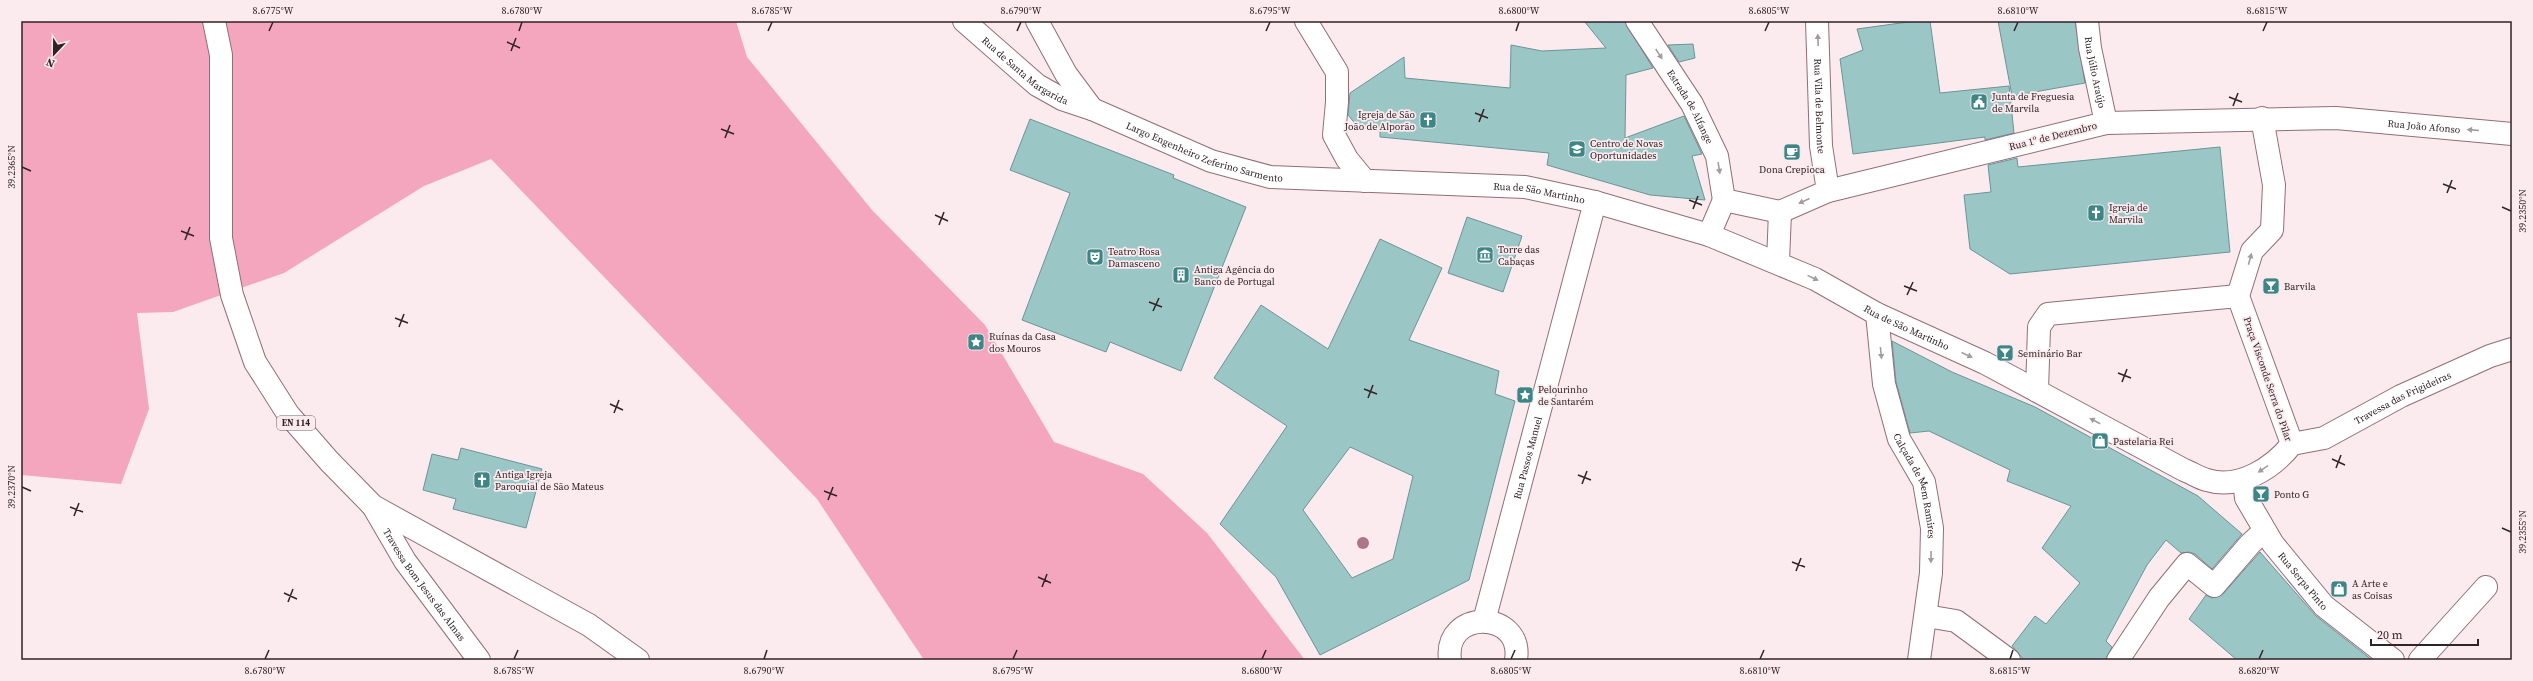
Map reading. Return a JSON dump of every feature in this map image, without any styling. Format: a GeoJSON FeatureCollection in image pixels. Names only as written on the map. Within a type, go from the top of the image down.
{"type":"FeatureCollection","features":[{"type":"Feature","properties":{"kind":"street","name":"EN 114"},"geometry":{"type":"LineString","coordinates":[[214,21],[221,55],[221,238],[232,295],[255,362],[288,414],[329,461],[373,506],[589,625],[638,660]]}},
{"type":"Feature","properties":{"kind":"street","name":"Rua de Santa Margarida"},"geometry":{"type":"LineString","coordinates":[[964,21],[1037,85],[1062,100],[1092,109]]}},
{"type":"Feature","properties":{"kind":"street","name":"Largo Engenheiro Zeferino Sarmento"},"geometry":{"type":"LineString","coordinates":[[1037,21],[1066,74],[1092,109],[1211,161],[1270,177],[1365,182]]}},
{"type":"Feature","properties":{"kind":"street"},"geometry":{"type":"LineString","coordinates":[[1306,21],[1337,72],[1337,102],[1334,135],[1347,159],[1365,182]]}},
{"type":"Feature","properties":{"kind":"street","name":"Estrada de Alfange"},"geometry":{"type":"LineString","coordinates":[[1637,21],[1698,117],[1717,156],[1724,200]]}},
{"type":"Feature","properties":{"kind":"street","name":"Rua Vila de Belmonte"},"geometry":{"type":"LineString","coordinates":[[1817,21],[1821,146],[1828,191]]}},
{"type":"Feature","properties":{"kind":"street","name":"Rua Júlio Araújo"},"geometry":{"type":"LineString","coordinates":[[2087,21],[2091,54],[2106,123]]}},
{"type":"Feature","properties":{"kind":"street"},"geometry":{"type":"LineString","coordinates":[[2037,391],[2038,327],[2048,314],[2238,296],[2252,251],[2272,230],[2274,185],[2262,118]]}},
{"type":"Feature","properties":{"kind":"street","name":"Rua 1º de Dezembro"},"geometry":{"type":"LineString","coordinates":[[1780,212],[1828,191],[2106,123],[2262,118],[2336,118]]}},
{"type":"Feature","properties":{"kind":"street","name":"Rua João Afonso"},"geometry":{"type":"LineString","coordinates":[[2336,118],[2512,134]]}},
{"type":"Feature","properties":{"kind":"street","name":"Rua de São Martinho"},"geometry":{"type":"LineString","coordinates":[[1365,182],[1525,187],[1595,202],[1709,235],[1778,262],[1815,279],[1877,314],[1985,363],[2037,391]]}},
{"type":"Feature","properties":{"kind":"street"},"geometry":{"type":"LineString","coordinates":[[1709,235],[1724,200],[1780,212],[1778,262]]}},
{"type":"Feature","properties":{"kind":"street","name":"Rua Passos Manuel"},"geometry":{"type":"LineString","coordinates":[[1484,621],[1595,202]]}},
{"type":"Feature","properties":{"kind":"street","name":"Praça Visconde Serra do Pilar"},"geometry":{"type":"LineString","coordinates":[[2037,391],[2206,480],[2224,483],[2244,480],[2283,455],[2292,444],[2238,296]]}},
{"type":"Feature","properties":{"kind":"street","name":"Calçada de Mem Ramires"},"geometry":{"type":"LineString","coordinates":[[1877,314],[1884,384],[1899,439],[1924,482],[1932,528],[1931,573],[1919,660]]}},
{"type":"Feature","properties":{"kind":"street","name":"Travessa das Frigideiras"},"geometry":{"type":"LineString","coordinates":[[2292,444],[2324,438],[2401,396],[2490,356],[2512,349]]}},
{"type":"Feature","properties":{"kind":"street","name":"Rua Serpa Pinto"},"geometry":{"type":"LineString","coordinates":[[2244,480],[2246,498],[2264,531],[2324,606],[2393,660]]}},
{"type":"Feature","properties":{"kind":"street","name":"Travessa Bom Jesus das Almas"},"geometry":{"type":"LineString","coordinates":[[373,506],[405,561],[479,660]]}},
{"type":"Feature","properties":{"kind":"street"},"geometry":{"type":"LineString","coordinates":[[2118,660],[2160,598],[2187,564],[2214,586],[2250,544],[2264,531]]}},
{"type":"Feature","properties":{"kind":"street"},"geometry":{"type":"LineString","coordinates":[[2420,660],[2486,587]]}},
{"type":"Feature","properties":{"kind":"street"},"geometry":{"type":"LineString","coordinates":[[1926,616],[1956,621],[2009,660]]}},
{"type":"Feature","properties":{"kind":"street"},"geometry":{"type":"LineString","coordinates":[[1450,660],[1452,643],[1457,634],[1474,622],[1484,621],[1495,623],[1505,628],[1516,647],[1516,660]]}},
{"type":"Feature","properties":{"kind":"shaded area"},"geometry":{"type":"Polygon","coordinates":[[[21,21],[736,21],[747,57],[872,210],[985,325],[1054,442],[1143,474],[1207,533],[1305,660],[924,660],[817,499],[491,159],[424,186],[284,273],[173,312],[137,313],[149,409],[121,484],[21,475],[21,21]]]}},
{"type":"Feature","properties":{"kind":"building"},"geometry":{"type":"Polygon","coordinates":[[[1584,21],[1625,22],[1653,68],[1626,75],[1625,138],[1684,116],[1702,154],[1692,156],[1705,200],[1650,195],[1547,165],[1549,153],[1380,137],[1380,131],[1358,127],[1348,115],[1350,93],[1404,57],[1405,78],[1510,88],[1511,45],[1542,51],[1606,48],[1584,21]]]}},
{"type":"Feature","properties":{"kind":"building"},"geometry":{"type":"Polygon","coordinates":[[[1915,21],[1930,21],[1940,93],[2009,86],[2014,133],[1985,140],[1985,137],[1853,154],[1840,59],[1863,50],[1857,29],[1915,21]]]}},
{"type":"Feature","properties":{"kind":"building"},"geometry":{"type":"Polygon","coordinates":[[[1998,21],[2075,21],[2085,83],[2012,96],[1998,21]]]}},
{"type":"Feature","properties":{"kind":"building"},"geometry":{"type":"Polygon","coordinates":[[[1693,44],[1695,58],[1679,62],[1668,45],[1693,44]]]}},
{"type":"Feature","properties":{"kind":"building","name":"Teatro Rosa Damasceno"},"geometry":{"type":"Polygon","coordinates":[[[1030,119],[1174,175],[1173,178],[1246,207],[1181,371],[1110,342],[1106,352],[1022,320],[1070,193],[1010,170],[1030,119]]]}},
{"type":"Feature","properties":{"kind":"building","name":"Igreja de Marvila"},"geometry":{"type":"Polygon","coordinates":[[[2220,147],[2230,252],[2010,274],[1970,249],[1964,195],[1991,192],[1988,165],[2017,158],[2018,167],[2220,147]]]}},
{"type":"Feature","properties":{"kind":"building","name":"Torre das Cabaças"},"geometry":{"type":"Polygon","coordinates":[[[1467,217],[1522,236],[1503,292],[1448,273],[1467,217]]]}},
{"type":"Feature","properties":{"kind":"building"},"geometry":{"type":"Polygon","coordinates":[[[1380,239],[1442,268],[1409,340],[1499,371],[1495,394],[1515,401],[1469,580],[1320,655],[1276,577],[1220,524],[1287,426],[1214,378],[1261,305],[1328,349],[1380,239]],[[1350,447],[1303,510],[1352,578],[1393,559],[1413,476],[1350,447]]]}},
{"type":"Feature","properties":{"kind":"building"},"geometry":{"type":"Polygon","coordinates":[[[1892,341],[1952,372],[2035,407],[2198,496],[2242,534],[2212,569],[2195,554],[2189,552],[2181,553],[2166,540],[2147,565],[2106,641],[2112,647],[2106,660],[2024,660],[2012,646],[2035,616],[2046,624],[2080,583],[2042,548],[2071,506],[2007,481],[2010,470],[1929,431],[1910,433],[1896,382],[1892,341]]]}},
{"type":"Feature","properties":{"kind":"building","name":"Antiga Igreja Paroquial de São Mateus"},"geometry":{"type":"Polygon","coordinates":[[[461,448],[542,469],[526,528],[453,509],[456,499],[423,490],[432,454],[458,460],[461,448]]]}},
{"type":"Feature","properties":{"kind":"building"},"geometry":{"type":"Polygon","coordinates":[[[2260,552],[2316,616],[2372,660],[2237,660],[2189,619],[2206,595],[2212,598],[2223,594],[2260,552]]]}},
{"type":"Feature","properties":{"kind":"place","name":"Junta de Freguesia de Marvila"},"geometry":{"type":"Point","coordinates":[1979,102]}},
{"type":"Feature","properties":{"kind":"place","name":"Igreja de São João de Alporão"},"geometry":{"type":"Point","coordinates":[1428,120]}},
{"type":"Feature","properties":{"kind":"place","name":"Centro de Novas Oportunidades"},"geometry":{"type":"Point","coordinates":[1577,149]}},
{"type":"Feature","properties":{"kind":"place","name":"Dona Crepioca"},"geometry":{"type":"Point","coordinates":[1792,152]}},
{"type":"Feature","properties":{"kind":"place","name":"Igreja de Marvila"},"geometry":{"type":"Point","coordinates":[2096,213]}},
{"type":"Feature","properties":{"kind":"place","name":"Torre das Cabaças"},"geometry":{"type":"Point","coordinates":[1485,255]}},
{"type":"Feature","properties":{"kind":"place","name":"Teatro Rosa Damasceno"},"geometry":{"type":"Point","coordinates":[1095,257]}},
{"type":"Feature","properties":{"kind":"place","name":"Antiga Agência do Banco de Portugal"},"geometry":{"type":"Point","coordinates":[1181,275]}},
{"type":"Feature","properties":{"kind":"place","name":"Barvila"},"geometry":{"type":"Point","coordinates":[2271,286]}},
{"type":"Feature","properties":{"kind":"place","name":"Ruínas da Casa dos Mouros"},"geometry":{"type":"Point","coordinates":[976,342]}},
{"type":"Feature","properties":{"kind":"place","name":"Seminário Bar"},"geometry":{"type":"Point","coordinates":[2005,353]}},
{"type":"Feature","properties":{"kind":"place","name":"Pelourinho de Santarém"},"geometry":{"type":"Point","coordinates":[1525,395]}},
{"type":"Feature","properties":{"kind":"place","name":"Pastelaria Rei"},"geometry":{"type":"Point","coordinates":[2100,441]}},
{"type":"Feature","properties":{"kind":"place","name":"Antiga Igreja Paroquial de São Mateus"},"geometry":{"type":"Point","coordinates":[482,480]}},
{"type":"Feature","properties":{"kind":"place","name":"Ponto G"},"geometry":{"type":"Point","coordinates":[2261,494]}},
{"type":"Feature","properties":{"kind":"place","name":"A Arte e as Coisas"},"geometry":{"type":"Point","coordinates":[2339,589]}}]}
